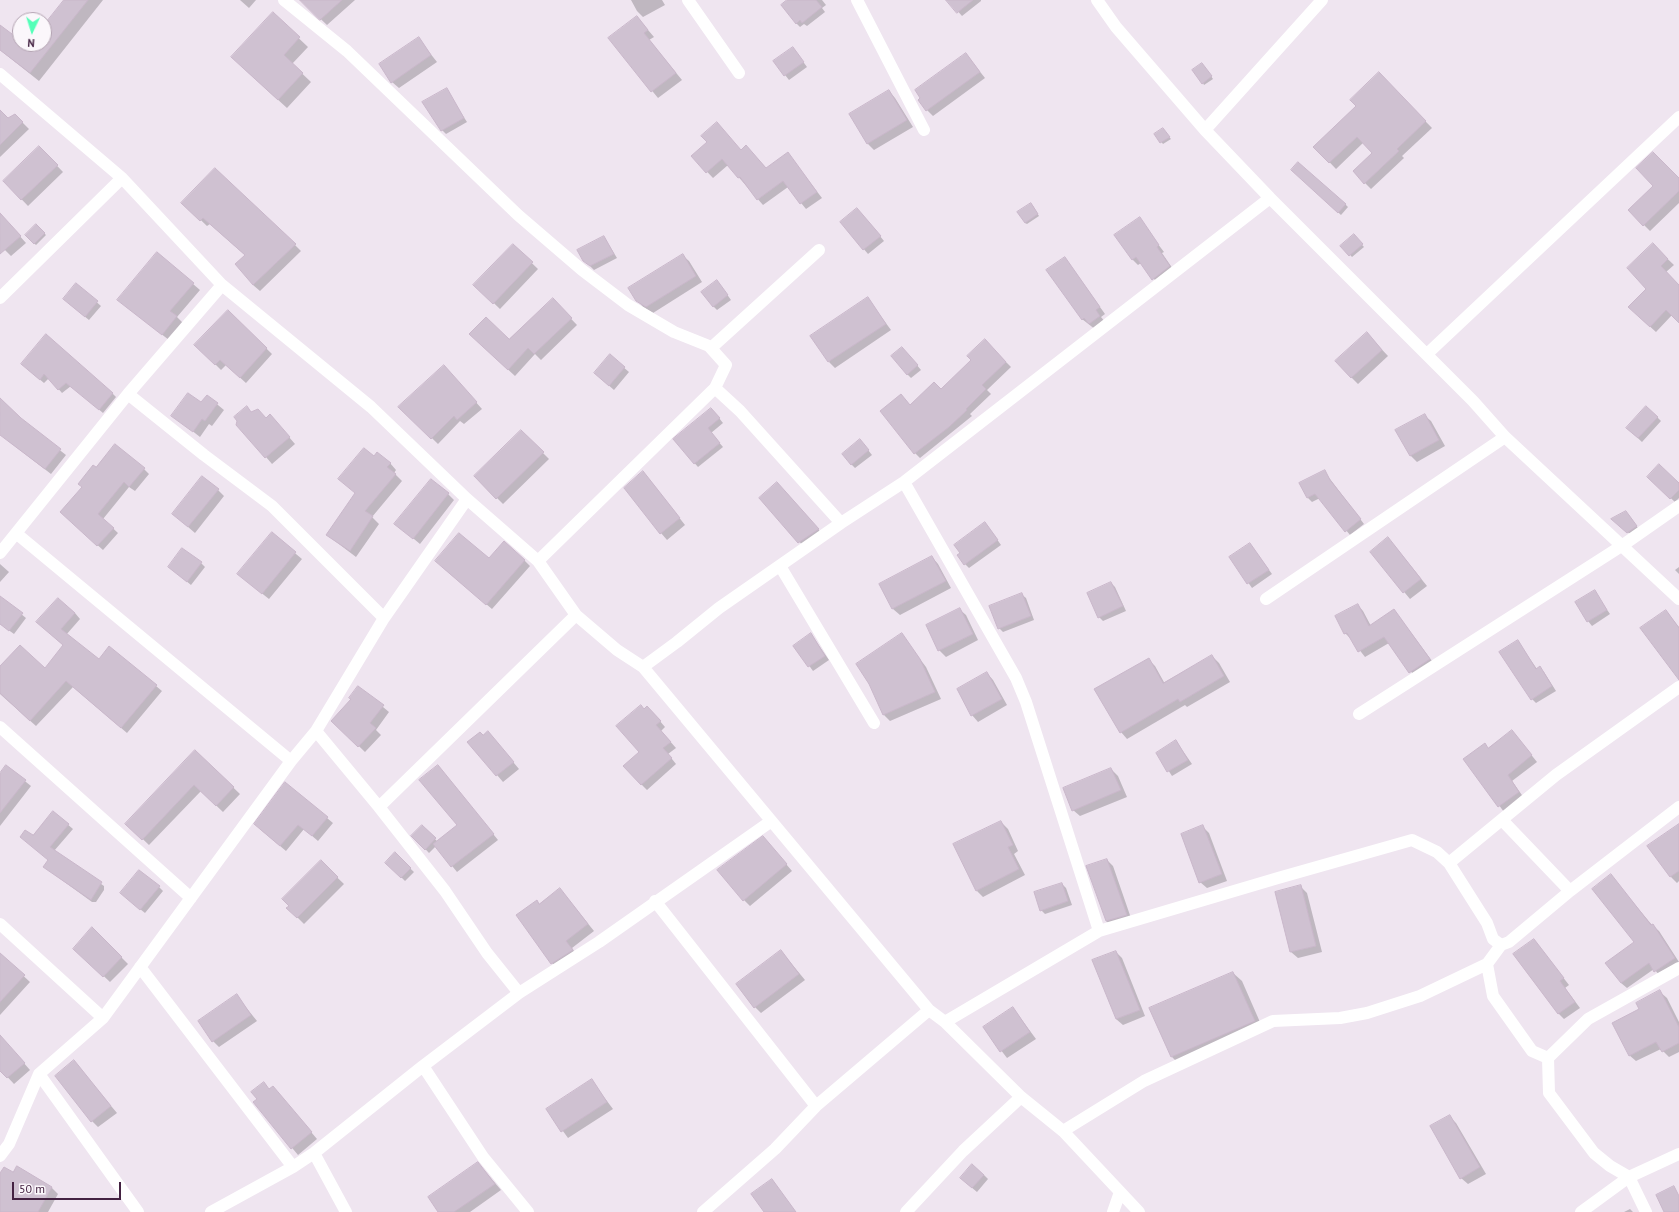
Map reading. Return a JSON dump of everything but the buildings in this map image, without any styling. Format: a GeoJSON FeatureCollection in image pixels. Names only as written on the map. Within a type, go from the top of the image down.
{"type":"FeatureCollection","features":[{"type":"Feature","properties":{"kind":"street"},"geometry":{"type":"LineString","coordinates":[[284,0],[347,51],[518,215],[582,270],[628,305],[674,332],[711,348],[726,365],[715,388],[538,561]]}},
{"type":"Feature","properties":{"kind":"street"},"geometry":{"type":"LineString","coordinates":[[688,0],[739,73]]}},
{"type":"Feature","properties":{"kind":"street"},"geometry":{"type":"LineString","coordinates":[[857,0],[924,130]]}},
{"type":"Feature","properties":{"kind":"street"},"geometry":{"type":"LineString","coordinates":[[1097,0],[1116,27],[1205,130],[1270,198],[1474,400],[1505,438],[1623,545],[1679,599]]}},
{"type":"Feature","properties":{"kind":"street"},"geometry":{"type":"LineString","coordinates":[[1205,130],[1322,0]]}},
{"type":"Feature","properties":{"kind":"street"},"geometry":{"type":"LineString","coordinates":[[0,74],[122,178],[222,285],[371,407],[467,499],[538,561],[576,615],[617,650],[643,667],[770,822],[929,1010],[945,1022],[1021,1097],[1063,1131],[1139,1212]]}},
{"type":"Feature","properties":{"kind":"street"},"geometry":{"type":"LineString","coordinates":[[1427,354],[1679,117]]}},
{"type":"Feature","properties":{"kind":"street"},"geometry":{"type":"LineString","coordinates":[[0,298],[122,178]]}},
{"type":"Feature","properties":{"kind":"street"},"geometry":{"type":"LineString","coordinates":[[643,667],[718,608],[841,523],[904,482],[1270,198]]}},
{"type":"Feature","properties":{"kind":"street"},"geometry":{"type":"LineString","coordinates":[[711,348],[819,250]]}},
{"type":"Feature","properties":{"kind":"street"},"geometry":{"type":"LineString","coordinates":[[0,553],[17,534],[128,394],[222,285]]}},
{"type":"Feature","properties":{"kind":"street"},"geometry":{"type":"LineString","coordinates":[[715,388],[740,411],[841,523]]}},
{"type":"Feature","properties":{"kind":"street"},"geometry":{"type":"LineString","coordinates":[[128,394],[272,506],[384,618]]}},
{"type":"Feature","properties":{"kind":"street"},"geometry":{"type":"LineString","coordinates":[[1266,599],[1505,438]]}},
{"type":"Feature","properties":{"kind":"street"},"geometry":{"type":"LineString","coordinates":[[904,482],[1016,678],[1026,702],[1099,931]]}},
{"type":"Feature","properties":{"kind":"street"},"geometry":{"type":"LineString","coordinates":[[0,1156],[4,1140],[39,1074],[103,1018],[291,762],[316,731],[384,618],[467,499]]}},
{"type":"Feature","properties":{"kind":"street"},"geometry":{"type":"LineString","coordinates":[[1359,714],[1623,545],[1679,506]]}},
{"type":"Feature","properties":{"kind":"street"},"geometry":{"type":"LineString","coordinates":[[17,534],[291,762]]}},
{"type":"Feature","properties":{"kind":"street"},"geometry":{"type":"LineString","coordinates":[[780,566],[874,723]]}},
{"type":"Feature","properties":{"kind":"street"},"geometry":{"type":"LineString","coordinates":[[379,807],[576,615]]}},
{"type":"Feature","properties":{"kind":"street"},"geometry":{"type":"LineString","coordinates":[[1449,863],[1556,775],[1679,687]]}},
{"type":"Feature","properties":{"kind":"street"},"geometry":{"type":"LineString","coordinates":[[0,727],[191,898]]}},
{"type":"Feature","properties":{"kind":"street"},"geometry":{"type":"LineString","coordinates":[[316,731],[379,807],[445,891],[487,953],[519,993]]}},
{"type":"Feature","properties":{"kind":"street"},"geometry":{"type":"LineString","coordinates":[[1063,1131],[1144,1081],[1273,1021],[1340,1018],[1367,1013],[1420,996],[1487,964],[1501,945],[1509,942],[1570,891],[1679,807]]}},
{"type":"Feature","properties":{"kind":"street"},"geometry":{"type":"LineString","coordinates":[[1502,820],[1570,891]]}},
{"type":"Feature","properties":{"kind":"street"},"geometry":{"type":"LineString","coordinates":[[211,1212],[293,1167],[519,993],[599,942],[655,901],[770,822]]}},
{"type":"Feature","properties":{"kind":"street"},"geometry":{"type":"LineString","coordinates":[[945,1022],[1099,931],[1412,840],[1437,852],[1449,863],[1487,923],[1493,939],[1501,945]]}},
{"type":"Feature","properties":{"kind":"street"},"geometry":{"type":"LineString","coordinates":[[655,901],[816,1106]]}},
{"type":"Feature","properties":{"kind":"street"},"geometry":{"type":"LineString","coordinates":[[0,924],[103,1018]]}},
{"type":"Feature","properties":{"kind":"street"},"geometry":{"type":"LineString","coordinates":[[1487,964],[1493,996],[1532,1051],[1548,1058]]}},
{"type":"Feature","properties":{"kind":"street"},"geometry":{"type":"LineString","coordinates":[[140,967],[293,1167]]}},
{"type":"Feature","properties":{"kind":"street"},"geometry":{"type":"LineString","coordinates":[[1646,1212],[1629,1177],[1610,1166],[1594,1153],[1549,1093],[1548,1058],[1588,1019],[1679,968]]}},
{"type":"Feature","properties":{"kind":"street"},"geometry":{"type":"LineString","coordinates":[[703,1212],[775,1149],[816,1106],[929,1010]]}},
{"type":"Feature","properties":{"kind":"street"},"geometry":{"type":"LineString","coordinates":[[423,1066],[483,1157],[528,1212]]}},
{"type":"Feature","properties":{"kind":"street"},"geometry":{"type":"LineString","coordinates":[[39,1074],[138,1212]]}},
{"type":"Feature","properties":{"kind":"street"},"geometry":{"type":"LineString","coordinates":[[906,1212],[963,1151],[1021,1097]]}},
{"type":"Feature","properties":{"kind":"street"},"geometry":{"type":"LineString","coordinates":[[314,1152],[346,1212]]}},
{"type":"Feature","properties":{"kind":"street"},"geometry":{"type":"LineString","coordinates":[[1581,1212],[1629,1177],[1679,1154]]}},
{"type":"Feature","properties":{"kind":"street"},"geometry":{"type":"LineString","coordinates":[[1113,1212],[1120,1192]]}}]}
